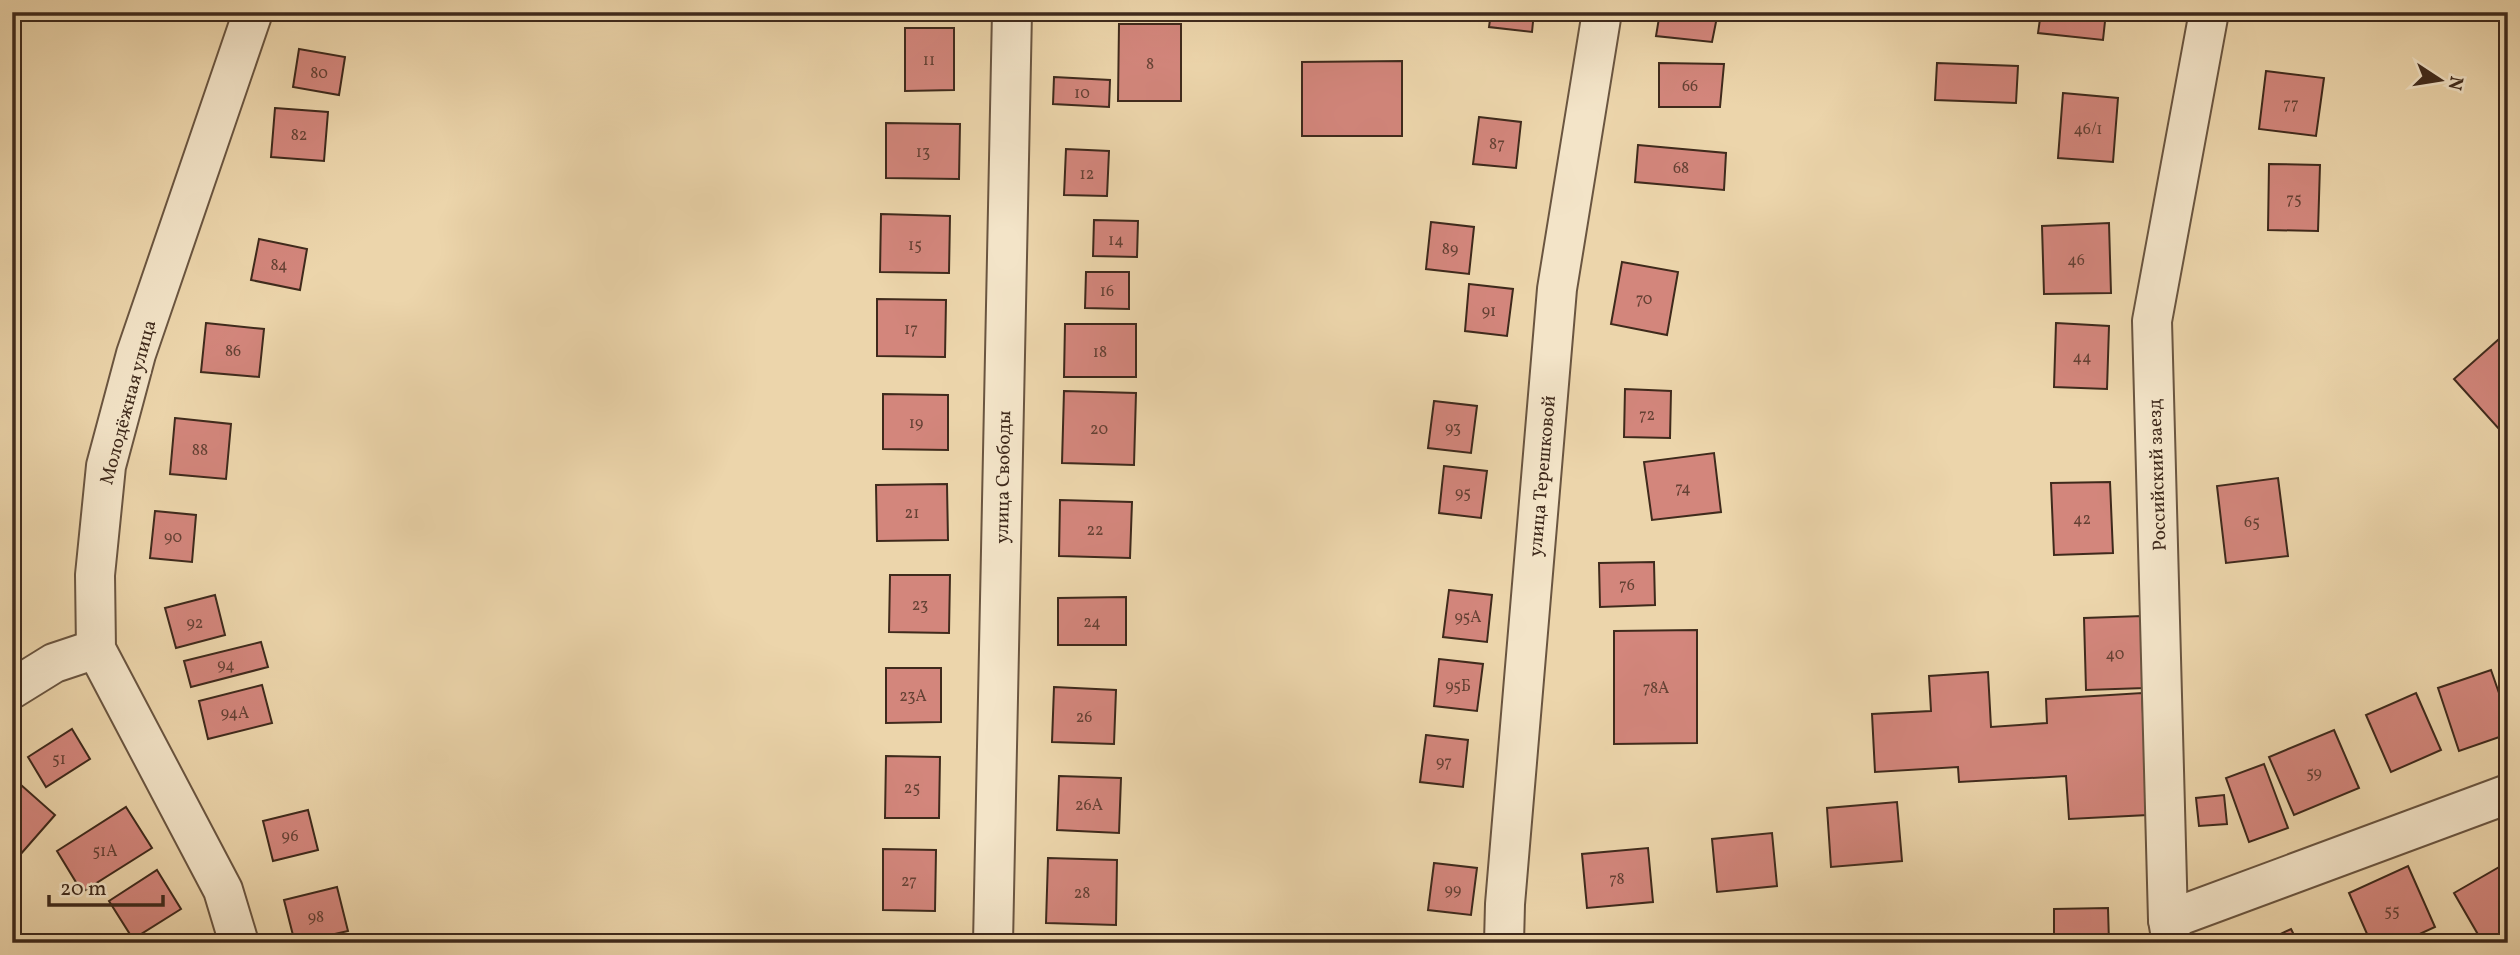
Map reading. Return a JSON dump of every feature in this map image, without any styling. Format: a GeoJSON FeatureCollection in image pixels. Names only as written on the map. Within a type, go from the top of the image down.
{"type":"FeatureCollection","features":[{"type":"Feature","properties":{"kind":"street","name":"Молодёжная улица"},"geometry":{"type":"LineString","coordinates":[[239,943],[223,890],[96,649],[95,575],[106,466],[136,354],[253,12]]}},
{"type":"Feature","properties":{"kind":"street","name":"улица Свободы"},"geometry":{"type":"LineString","coordinates":[[993,943],[1012,12]]}},
{"type":"Feature","properties":{"kind":"street","name":"улица Терешковой"},"geometry":{"type":"LineString","coordinates":[[1504,943],[1506,891],[1557,289],[1602,12]]}},
{"type":"Feature","properties":{"kind":"street","name":"Российский заезд"},"geometry":{"type":"LineString","coordinates":[[2170,931],[2152,321],[2209,12]]}},
{"type":"Feature","properties":{"kind":"street"},"geometry":{"type":"LineString","coordinates":[[12,690],[54,663],[96,649]]}},
{"type":"Feature","properties":{"kind":"street"},"geometry":{"type":"LineString","coordinates":[[2170,931],[2508,794]]}},
{"type":"Feature","properties":{"kind":"building"},"geometry":{"type":"Polygon","coordinates":[[[901,12],[962,12],[962,16],[901,16],[901,12]]]}},
{"type":"Feature","properties":{"kind":"building"},"geometry":{"type":"Polygon","coordinates":[[[1491,12],[1534,12],[1532,32],[1489,27],[1491,12]]]}},
{"type":"Feature","properties":{"kind":"building"},"geometry":{"type":"Polygon","coordinates":[[[1660,12],[1718,12],[1712,42],[1656,36],[1660,12]]]}},
{"type":"Feature","properties":{"kind":"building"},"geometry":{"type":"Polygon","coordinates":[[[2041,12],[2106,12],[2103,40],[2038,33],[2041,12]]]}},
{"type":"Feature","properties":{"kind":"building"},"geometry":{"type":"Polygon","coordinates":[[[1119,24],[1181,24],[1181,101],[1118,101],[1119,24]]]}},
{"type":"Feature","properties":{"kind":"building"},"geometry":{"type":"Polygon","coordinates":[[[905,28],[954,28],[954,90],[905,91],[905,28]]]}},
{"type":"Feature","properties":{"kind":"building"},"geometry":{"type":"Polygon","coordinates":[[[299,49],[345,57],[339,95],[293,87],[299,49]]]}},
{"type":"Feature","properties":{"kind":"building"},"geometry":{"type":"Polygon","coordinates":[[[1402,61],[1402,136],[1302,136],[1302,62],[1402,61]]]}},
{"type":"Feature","properties":{"kind":"building"},"geometry":{"type":"Polygon","coordinates":[[[1659,63],[1724,64],[1720,107],[1659,107],[1659,63]]]}},
{"type":"Feature","properties":{"kind":"building"},"geometry":{"type":"Polygon","coordinates":[[[1937,63],[2018,66],[2016,103],[1935,100],[1937,63]]]}},
{"type":"Feature","properties":{"kind":"building"},"geometry":{"type":"Polygon","coordinates":[[[2266,71],[2324,78],[2316,136],[2259,129],[2266,71]]]}},
{"type":"Feature","properties":{"kind":"building"},"geometry":{"type":"Polygon","coordinates":[[[1054,77],[1110,80],[1109,107],[1053,104],[1054,77]]]}},
{"type":"Feature","properties":{"kind":"building"},"geometry":{"type":"Polygon","coordinates":[[[2063,93],[2118,98],[2113,162],[2058,158],[2063,93]]]}},
{"type":"Feature","properties":{"kind":"building"},"geometry":{"type":"Polygon","coordinates":[[[275,108],[328,112],[324,161],[271,157],[275,108]]]}},
{"type":"Feature","properties":{"kind":"building"},"geometry":{"type":"Polygon","coordinates":[[[1479,117],[1521,122],[1516,168],[1473,164],[1479,117]]]}},
{"type":"Feature","properties":{"kind":"building"},"geometry":{"type":"Polygon","coordinates":[[[886,123],[960,124],[959,179],[886,178],[886,123]]]}},
{"type":"Feature","properties":{"kind":"building"},"geometry":{"type":"Polygon","coordinates":[[[1638,145],[1726,153],[1724,190],[1635,182],[1638,145]]]}},
{"type":"Feature","properties":{"kind":"building"},"geometry":{"type":"Polygon","coordinates":[[[1066,149],[1109,151],[1107,196],[1064,195],[1066,149]]]}},
{"type":"Feature","properties":{"kind":"building"},"geometry":{"type":"Polygon","coordinates":[[[2269,164],[2320,165],[2318,231],[2268,230],[2269,164]]]}},
{"type":"Feature","properties":{"kind":"building"},"geometry":{"type":"Polygon","coordinates":[[[881,214],[950,216],[949,273],[880,272],[881,214]]]}},
{"type":"Feature","properties":{"kind":"building"},"geometry":{"type":"Polygon","coordinates":[[[1094,220],[1138,221],[1137,257],[1093,256],[1094,220]]]}},
{"type":"Feature","properties":{"kind":"building"},"geometry":{"type":"Polygon","coordinates":[[[1431,222],[1474,227],[1469,274],[1426,269],[1431,222]]]}},
{"type":"Feature","properties":{"kind":"building"},"geometry":{"type":"Polygon","coordinates":[[[2109,223],[2111,293],[2044,294],[2042,226],[2109,223]]]}},
{"type":"Feature","properties":{"kind":"building"},"geometry":{"type":"Polygon","coordinates":[[[259,239],[307,249],[300,290],[251,280],[259,239]]]}},
{"type":"Feature","properties":{"kind":"building"},"geometry":{"type":"Polygon","coordinates":[[[1622,262],[1678,272],[1667,335],[1611,324],[1622,262]]]}},
{"type":"Feature","properties":{"kind":"building"},"geometry":{"type":"Polygon","coordinates":[[[1086,272],[1129,272],[1129,309],[1085,308],[1086,272]]]}},
{"type":"Feature","properties":{"kind":"building"},"geometry":{"type":"Polygon","coordinates":[[[1469,284],[1513,289],[1507,336],[1465,331],[1469,284]]]}},
{"type":"Feature","properties":{"kind":"building"},"geometry":{"type":"Polygon","coordinates":[[[877,299],[946,300],[945,357],[877,356],[877,299]]]}},
{"type":"Feature","properties":{"kind":"building"},"geometry":{"type":"Polygon","coordinates":[[[206,323],[264,329],[259,377],[201,372],[206,323]]]}},
{"type":"Feature","properties":{"kind":"building"},"geometry":{"type":"Polygon","coordinates":[[[2056,323],[2109,326],[2107,389],[2054,387],[2056,323]]]}},
{"type":"Feature","properties":{"kind":"building"},"geometry":{"type":"Polygon","coordinates":[[[1065,324],[1136,324],[1136,377],[1064,377],[1065,324]]]}},
{"type":"Feature","properties":{"kind":"building"},"geometry":{"type":"Polygon","coordinates":[[[2508,331],[2508,439],[2454,379],[2508,331]]]}},
{"type":"Feature","properties":{"kind":"building"},"geometry":{"type":"Polygon","coordinates":[[[1625,389],[1671,391],[1670,438],[1624,437],[1625,389]]]}},
{"type":"Feature","properties":{"kind":"building"},"geometry":{"type":"Polygon","coordinates":[[[1064,391],[1136,393],[1134,465],[1062,463],[1064,391]]]}},
{"type":"Feature","properties":{"kind":"building"},"geometry":{"type":"Polygon","coordinates":[[[883,394],[948,395],[948,450],[883,449],[883,394]]]}},
{"type":"Feature","properties":{"kind":"building"},"geometry":{"type":"Polygon","coordinates":[[[1434,401],[1477,406],[1471,453],[1428,448],[1434,401]]]}},
{"type":"Feature","properties":{"kind":"building"},"geometry":{"type":"Polygon","coordinates":[[[175,418],[231,424],[226,479],[170,474],[175,418]]]}},
{"type":"Feature","properties":{"kind":"building"},"geometry":{"type":"Polygon","coordinates":[[[1714,453],[1721,512],[1652,520],[1644,462],[1714,453]]]}},
{"type":"Feature","properties":{"kind":"building"},"geometry":{"type":"Polygon","coordinates":[[[1444,466],[1487,471],[1481,518],[1439,513],[1444,466]]]}},
{"type":"Feature","properties":{"kind":"building"},"geometry":{"type":"Polygon","coordinates":[[[2278,478],[2288,556],[2226,563],[2217,486],[2278,478]]]}},
{"type":"Feature","properties":{"kind":"building"},"geometry":{"type":"Polygon","coordinates":[[[2110,482],[2113,553],[2054,555],[2051,483],[2110,482]]]}},
{"type":"Feature","properties":{"kind":"building"},"geometry":{"type":"Polygon","coordinates":[[[947,484],[948,540],[877,541],[876,485],[947,484]]]}},
{"type":"Feature","properties":{"kind":"building"},"geometry":{"type":"Polygon","coordinates":[[[1060,500],[1132,502],[1130,558],[1059,556],[1060,500]]]}},
{"type":"Feature","properties":{"kind":"building"},"geometry":{"type":"Polygon","coordinates":[[[155,511],[196,515],[192,562],[150,558],[155,511]]]}},
{"type":"Feature","properties":{"kind":"building"},"geometry":{"type":"Polygon","coordinates":[[[1654,562],[1655,605],[1600,607],[1599,563],[1654,562]]]}},
{"type":"Feature","properties":{"kind":"building"},"geometry":{"type":"Polygon","coordinates":[[[890,575],[950,575],[949,633],[889,632],[890,575]]]}},
{"type":"Feature","properties":{"kind":"building"},"geometry":{"type":"Polygon","coordinates":[[[1449,590],[1492,595],[1487,642],[1443,637],[1449,590]]]}},
{"type":"Feature","properties":{"kind":"building"},"geometry":{"type":"Polygon","coordinates":[[[215,595],[225,635],[176,648],[165,608],[215,595]]]}},
{"type":"Feature","properties":{"kind":"building"},"geometry":{"type":"Polygon","coordinates":[[[1126,597],[1126,645],[1058,645],[1058,598],[1126,597]]]}},
{"type":"Feature","properties":{"kind":"building"},"geometry":{"type":"Polygon","coordinates":[[[2143,616],[2145,688],[2086,690],[2084,618],[2143,616]]]}},
{"type":"Feature","properties":{"kind":"building"},"geometry":{"type":"Polygon","coordinates":[[[1697,630],[1697,743],[1614,744],[1614,631],[1697,630]]]}},
{"type":"Feature","properties":{"kind":"building"},"geometry":{"type":"Polygon","coordinates":[[[261,642],[268,667],[191,687],[184,661],[261,642]]]}},
{"type":"Feature","properties":{"kind":"building"},"geometry":{"type":"Polygon","coordinates":[[[1439,659],[1483,664],[1477,711],[1434,706],[1439,659]]]}},
{"type":"Feature","properties":{"kind":"building"},"geometry":{"type":"Polygon","coordinates":[[[886,668],[941,668],[941,722],[886,723],[886,668]]]}},
{"type":"Feature","properties":{"kind":"building"},"geometry":{"type":"Polygon","coordinates":[[[2491,670],[2508,719],[2508,734],[2459,751],[2438,688],[2491,670]]]}},
{"type":"Feature","properties":{"kind":"building"},"geometry":{"type":"Polygon","coordinates":[[[1988,672],[1991,727],[2047,723],[2046,699],[2142,693],[2148,815],[2069,819],[2066,776],[1959,782],[1958,767],[1875,772],[1872,714],[1931,711],[1929,676],[1988,672]]]}},
{"type":"Feature","properties":{"kind":"building"},"geometry":{"type":"Polygon","coordinates":[[[262,685],[272,723],[208,739],[199,701],[262,685]]]}},
{"type":"Feature","properties":{"kind":"building"},"geometry":{"type":"Polygon","coordinates":[[[1054,687],[1116,690],[1114,744],[1052,742],[1054,687]]]}},
{"type":"Feature","properties":{"kind":"building"},"geometry":{"type":"Polygon","coordinates":[[[2416,693],[2441,750],[2391,772],[2366,715],[2416,693]]]}},
{"type":"Feature","properties":{"kind":"building"},"geometry":{"type":"Polygon","coordinates":[[[72,729],[90,759],[46,787],[28,757],[72,729]]]}},
{"type":"Feature","properties":{"kind":"building"},"geometry":{"type":"Polygon","coordinates":[[[2334,730],[2359,788],[2294,815],[2269,757],[2334,730]]]}},
{"type":"Feature","properties":{"kind":"building"},"geometry":{"type":"Polygon","coordinates":[[[1426,735],[1468,740],[1463,787],[1420,782],[1426,735]]]}},
{"type":"Feature","properties":{"kind":"building"},"geometry":{"type":"Polygon","coordinates":[[[886,756],[940,757],[939,818],[885,818],[886,756]]]}},
{"type":"Feature","properties":{"kind":"building"},"geometry":{"type":"Polygon","coordinates":[[[2264,764],[2288,828],[2249,842],[2226,778],[2264,764]]]}},
{"type":"Feature","properties":{"kind":"building"},"geometry":{"type":"Polygon","coordinates":[[[1059,776],[1121,778],[1119,833],[1057,830],[1059,776]]]}},
{"type":"Feature","properties":{"kind":"building"},"geometry":{"type":"Polygon","coordinates":[[[12,777],[55,815],[12,864],[12,777]]]}},
{"type":"Feature","properties":{"kind":"building"},"geometry":{"type":"Polygon","coordinates":[[[2224,795],[2227,824],[2199,826],[2196,798],[2224,795]]]}},
{"type":"Feature","properties":{"kind":"building"},"geometry":{"type":"Polygon","coordinates":[[[1897,802],[1902,861],[1831,867],[1827,808],[1897,802]]]}},
{"type":"Feature","properties":{"kind":"building"},"geometry":{"type":"Polygon","coordinates":[[[126,807],[152,848],[82,892],[57,851],[126,807]]]}},
{"type":"Feature","properties":{"kind":"building"},"geometry":{"type":"Polygon","coordinates":[[[308,810],[318,850],[273,861],[263,821],[308,810]]]}},
{"type":"Feature","properties":{"kind":"building"},"geometry":{"type":"Polygon","coordinates":[[[1772,833],[1777,886],[1717,892],[1712,839],[1772,833]]]}},
{"type":"Feature","properties":{"kind":"building"},"geometry":{"type":"Polygon","coordinates":[[[1648,848],[1653,902],[1587,908],[1582,854],[1648,848]]]}},
{"type":"Feature","properties":{"kind":"building"},"geometry":{"type":"Polygon","coordinates":[[[883,849],[936,850],[935,911],[883,910],[883,849]]]}},
{"type":"Feature","properties":{"kind":"building"},"geometry":{"type":"Polygon","coordinates":[[[1048,858],[1117,860],[1116,925],[1046,923],[1048,858]]]}},
{"type":"Feature","properties":{"kind":"building"},"geometry":{"type":"Polygon","coordinates":[[[2508,862],[2508,928],[2483,943],[2454,893],[2508,862]]]}},
{"type":"Feature","properties":{"kind":"building"},"geometry":{"type":"Polygon","coordinates":[[[1434,863],[1477,868],[1471,915],[1428,910],[1434,863]]]}},
{"type":"Feature","properties":{"kind":"building"},"geometry":{"type":"Polygon","coordinates":[[[2408,866],[2435,927],[2400,943],[2371,943],[2349,893],[2408,866]]]}},
{"type":"Feature","properties":{"kind":"building"},"geometry":{"type":"Polygon","coordinates":[[[157,870],[181,909],[133,939],[109,901],[157,870]]]}},
{"type":"Feature","properties":{"kind":"building"},"geometry":{"type":"Polygon","coordinates":[[[337,887],[348,931],[295,943],[284,900],[337,887]]]}},
{"type":"Feature","properties":{"kind":"building"},"geometry":{"type":"Polygon","coordinates":[[[2108,908],[2109,943],[2054,943],[2054,909],[2108,908]]]}},
{"type":"Feature","properties":{"kind":"building"},"geometry":{"type":"Polygon","coordinates":[[[2291,929],[2298,943],[2262,943],[2291,929]]]}}]}
